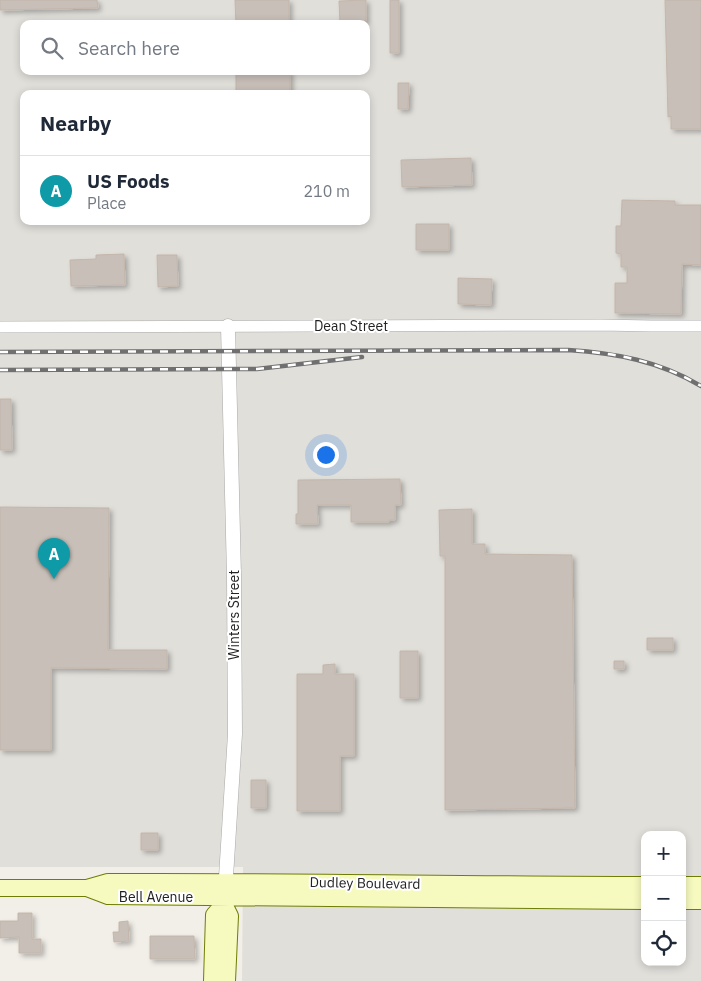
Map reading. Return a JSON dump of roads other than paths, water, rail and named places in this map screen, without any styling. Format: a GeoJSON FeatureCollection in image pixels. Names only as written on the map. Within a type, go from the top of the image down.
{"type":"FeatureCollection","features":[{"type":"Feature","properties":{"kind":"main road","name":"Dudley Boulevard"},"geometry":{"type":"LineString","coordinates":[[225,894],[532,885],[641,885]]}},
{"type":"Feature","properties":{"kind":"main road"},"geometry":{"type":"LineString","coordinates":[[686,885],[701,885]]}},
{"type":"Feature","properties":{"kind":"main road","name":"Bell Avenue"},"geometry":{"type":"LineString","coordinates":[[0,888],[86,888],[108,896],[225,894]]}},
{"type":"Feature","properties":{"kind":"main road","name":"Dudley Boulevard"},"geometry":{"type":"LineString","coordinates":[[225,894],[641,901]]}},
{"type":"Feature","properties":{"kind":"main road","name":"Winters Street"},"geometry":{"type":"LineString","coordinates":[[212,981],[214,915],[225,894]]}},
{"type":"Feature","properties":{"kind":"main road","name":"Winters Street"},"geometry":{"type":"LineString","coordinates":[[225,894],[230,916],[227,981]]}},
{"type":"Feature","properties":{"kind":"main road"},"geometry":{"type":"LineString","coordinates":[[686,901],[701,901]]}},
{"type":"Feature","properties":{"kind":"street","name":"Dean Street"},"geometry":{"type":"LineString","coordinates":[[0,327],[592,324],[701,326]]}},
{"type":"Feature","properties":{"kind":"street","name":"Winters Street"},"geometry":{"type":"LineString","coordinates":[[225,894],[235,734],[234,576],[228,326]]}},
{"type":"Feature","properties":{"kind":"railway"},"geometry":{"type":"LineString","coordinates":[[0,352],[568,350],[603,353],[653,364],[685,377],[701,386]]}},
{"type":"Feature","properties":{"kind":"railway"},"geometry":{"type":"LineString","coordinates":[[0,370],[257,369],[362,357]]}},
{"type":"Feature","properties":{"kind":"place","name":"US Foods"},"geometry":{"type":"Point","coordinates":[54,579]}}]}
